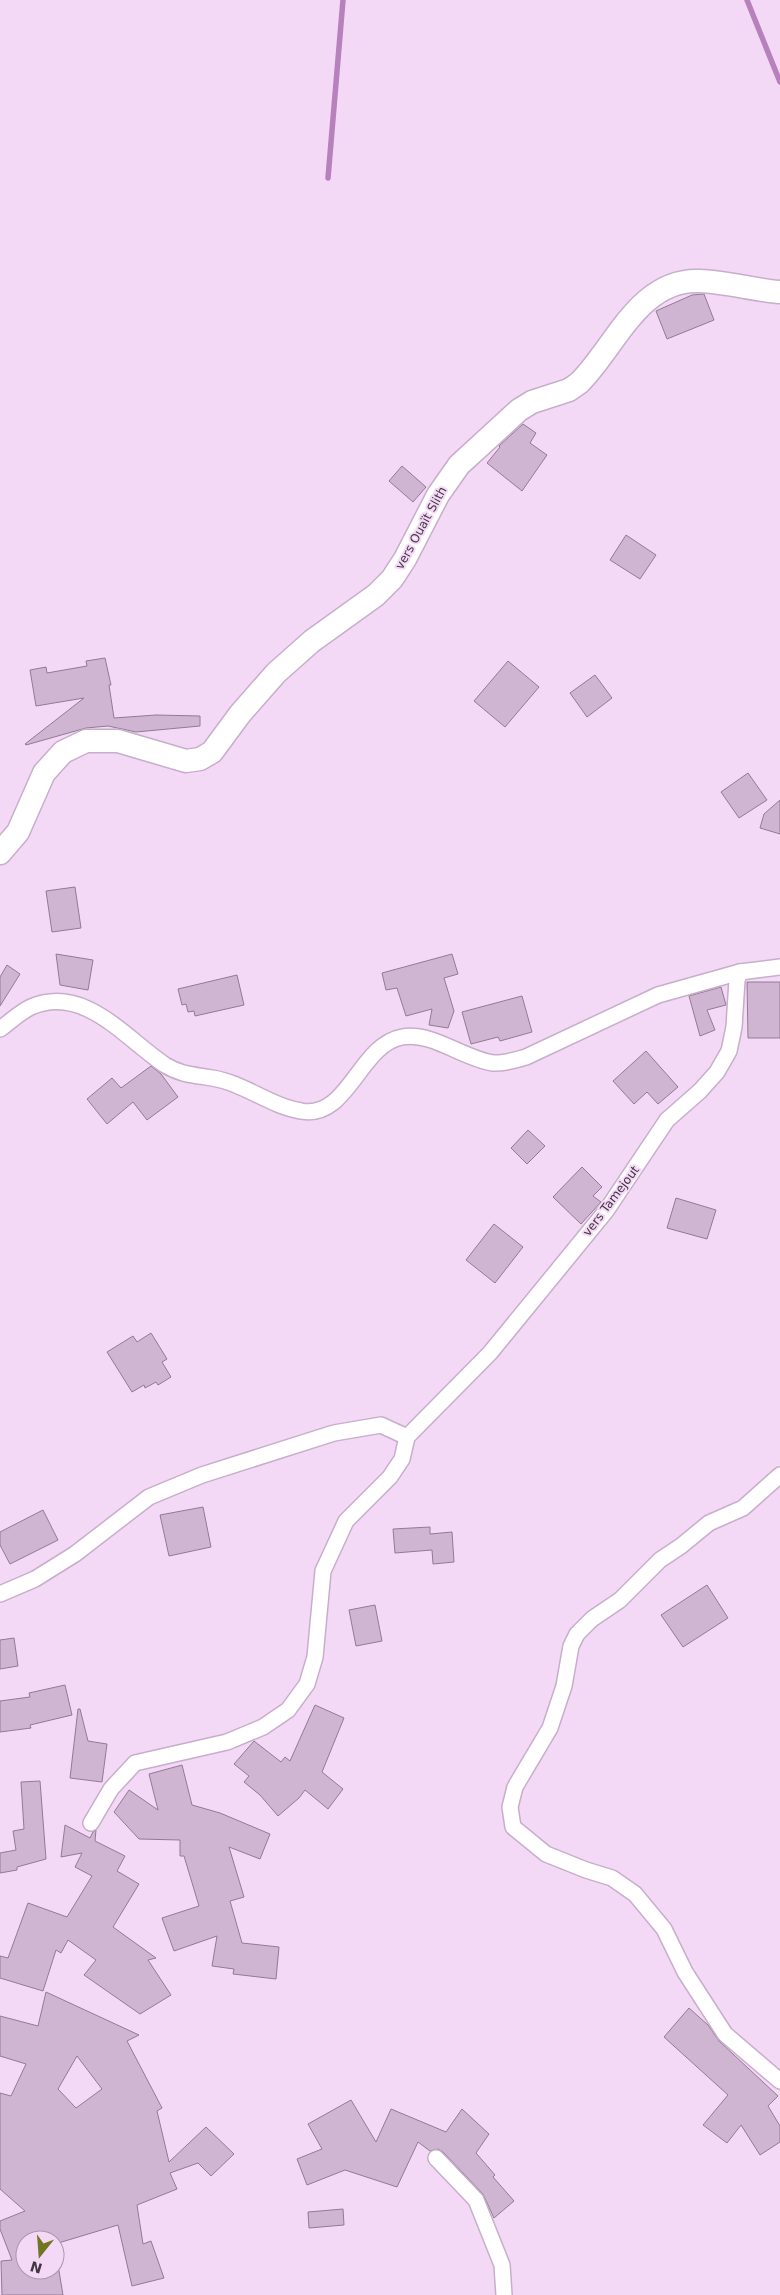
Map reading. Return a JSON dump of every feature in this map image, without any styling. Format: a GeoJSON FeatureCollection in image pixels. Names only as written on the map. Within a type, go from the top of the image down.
{"type":"FeatureCollection","features":[{"type":"Feature","properties":{"kind":"street","name":"vers Ouaït Slith"},"geometry":{"type":"LineString","coordinates":[[0,853],[18,832],[44,773],[63,752],[86,741],[118,741],[186,761],[200,759],[212,752],[240,714],[276,673],[312,641],[376,595],[392,579],[405,559],[438,495],[459,465],[519,410],[532,402],[569,390],[579,383],[637,309],[656,294],[676,285],[699,281],[780,292]]}},
{"type":"Feature","properties":{"kind":"street"},"geometry":{"type":"LineString","coordinates":[[0,1029],[29,1008],[47,1001],[66,1001],[84,1007],[120,1028],[166,1066],[187,1076],[213,1078],[234,1083],[288,1108],[301,1112],[316,1112],[329,1108],[384,1045],[402,1036],[422,1038],[476,1059],[494,1063],[509,1062],[526,1057],[658,995],[740,972],[780,966]]}},
{"type":"Feature","properties":{"kind":"street","name":"vers Tamejout"},"geometry":{"type":"LineString","coordinates":[[407,1437],[490,1353],[606,1211],[667,1120],[700,1091],[717,1072],[729,1051],[734,1027],[737,980],[740,972]]}},
{"type":"Feature","properties":{"kind":"street"},"geometry":{"type":"LineString","coordinates":[[0,1594],[35,1579],[75,1554],[149,1497],[202,1475],[334,1432],[381,1425],[407,1437],[402,1459],[390,1477],[346,1521],[323,1571],[315,1656],[307,1684],[288,1710],[263,1727],[227,1742],[135,1763],[111,1789],[90,1823]]}},
{"type":"Feature","properties":{"kind":"street"},"geometry":{"type":"LineString","coordinates":[[780,1475],[743,1508],[709,1523],[660,1560],[620,1600],[592,1619],[577,1634],[571,1646],[564,1686],[550,1728],[515,1787],[510,1807],[513,1827],[546,1854],[612,1878],[635,1894],[664,1930],[685,1972],[725,2034],[780,2082]]}},
{"type":"Feature","properties":{"kind":"street"},"geometry":{"type":"LineString","coordinates":[[436,2158],[476,2200],[502,2265],[504,2295]]}},
{"type":"Feature","properties":{"kind":"building"},"geometry":{"type":"Polygon","coordinates":[[[704,294],[714,320],[667,339],[656,311],[692,295],[704,294]]]}},
{"type":"Feature","properties":{"kind":"building"},"geometry":{"type":"Polygon","coordinates":[[[523,424],[536,433],[530,443],[547,455],[522,491],[487,463],[499,446],[523,424]]]}},
{"type":"Feature","properties":{"kind":"building"},"geometry":{"type":"Polygon","coordinates":[[[402,466],[426,487],[413,502],[389,481],[402,466]]]}},
{"type":"Feature","properties":{"kind":"building"},"geometry":{"type":"Polygon","coordinates":[[[626,535],[656,555],[640,579],[610,560],[626,535]]]}},
{"type":"Feature","properties":{"kind":"building"},"geometry":{"type":"Polygon","coordinates":[[[105,658],[111,685],[109,685],[114,718],[156,715],[200,716],[200,726],[136,732],[108,726],[86,728],[26,745],[84,698],[36,706],[30,670],[46,667],[47,673],[87,666],[86,661],[105,658]]]}},
{"type":"Feature","properties":{"kind":"building"},"geometry":{"type":"Polygon","coordinates":[[[508,661],[539,687],[505,727],[474,701],[508,661]]]}},
{"type":"Feature","properties":{"kind":"building"},"geometry":{"type":"Polygon","coordinates":[[[595,675],[612,698],[587,717],[570,693],[595,675]]]}},
{"type":"Feature","properties":{"kind":"building"},"geometry":{"type":"Polygon","coordinates":[[[748,773],[767,800],[739,818],[721,792],[748,773]]]}},
{"type":"Feature","properties":{"kind":"building"},"geometry":{"type":"Polygon","coordinates":[[[780,800],[780,834],[760,828],[764,814],[780,800]]]}},
{"type":"Feature","properties":{"kind":"building"},"geometry":{"type":"Polygon","coordinates":[[[75,887],[81,928],[52,932],[46,891],[75,887]]]}},
{"type":"Feature","properties":{"kind":"building"},"geometry":{"type":"Polygon","coordinates":[[[56,954],[93,960],[88,990],[60,985],[56,954]]]}},
{"type":"Feature","properties":{"kind":"building"},"geometry":{"type":"Polygon","coordinates":[[[452,954],[458,974],[444,978],[454,1011],[448,1028],[429,1025],[432,1009],[406,1016],[397,988],[386,990],[382,973],[452,954]]]}},
{"type":"Feature","properties":{"kind":"building"},"geometry":{"type":"Polygon","coordinates":[[[7,965],[20,974],[0,1006],[0,977],[7,965]]]}},
{"type":"Feature","properties":{"kind":"building"},"geometry":{"type":"Polygon","coordinates":[[[237,975],[244,1005],[195,1016],[194,1011],[188,1012],[186,1004],[182,1005],[178,989],[237,975]]]}},
{"type":"Feature","properties":{"kind":"building"},"geometry":{"type":"Polygon","coordinates":[[[747,982],[780,982],[780,1038],[748,1038],[747,982]]]}},
{"type":"Feature","properties":{"kind":"building"},"geometry":{"type":"Polygon","coordinates":[[[721,987],[726,1005],[707,1010],[715,1030],[700,1036],[689,996],[721,987]]]}},
{"type":"Feature","properties":{"kind":"building"},"geometry":{"type":"Polygon","coordinates":[[[522,996],[532,1032],[500,1041],[498,1037],[471,1044],[462,1012],[522,996]]]}},
{"type":"Feature","properties":{"kind":"building"},"geometry":{"type":"Polygon","coordinates":[[[646,1051],[678,1087],[658,1104],[647,1092],[634,1104],[613,1081],[646,1051]]]}},
{"type":"Feature","properties":{"kind":"building"},"geometry":{"type":"Polygon","coordinates":[[[151,1066],[161,1074],[178,1097],[147,1120],[133,1102],[107,1124],[87,1099],[112,1078],[121,1088],[151,1066]]]}},
{"type":"Feature","properties":{"kind":"building"},"geometry":{"type":"Polygon","coordinates":[[[528,1130],[545,1146],[527,1164],[511,1148],[528,1130]]]}},
{"type":"Feature","properties":{"kind":"building"},"geometry":{"type":"Polygon","coordinates":[[[582,1167],[602,1187],[593,1196],[601,1202],[581,1224],[553,1197],[582,1167]]]}},
{"type":"Feature","properties":{"kind":"building"},"geometry":{"type":"Polygon","coordinates":[[[676,1198],[716,1210],[707,1239],[667,1228],[676,1198]]]}},
{"type":"Feature","properties":{"kind":"building"},"geometry":{"type":"Polygon","coordinates":[[[494,1224],[523,1247],[495,1283],[466,1260],[494,1224]]]}},
{"type":"Feature","properties":{"kind":"building"},"geometry":{"type":"Polygon","coordinates":[[[151,1333],[167,1359],[162,1362],[171,1377],[158,1385],[156,1382],[145,1388],[144,1385],[132,1392],[107,1352],[133,1336],[137,1342],[151,1333]]]}},
{"type":"Feature","properties":{"kind":"building"},"geometry":{"type":"Polygon","coordinates":[[[203,1507],[211,1547],[169,1556],[160,1515],[203,1507]]]}},
{"type":"Feature","properties":{"kind":"building"},"geometry":{"type":"Polygon","coordinates":[[[43,1510],[58,1540],[10,1564],[0,1545],[0,1532],[43,1510]]]}},
{"type":"Feature","properties":{"kind":"building"},"geometry":{"type":"Polygon","coordinates":[[[430,1527],[430,1534],[452,1532],[454,1562],[433,1564],[432,1550],[395,1553],[393,1529],[430,1527]]]}},
{"type":"Feature","properties":{"kind":"building"},"geometry":{"type":"Polygon","coordinates":[[[707,1585],[728,1618],[683,1647],[661,1615],[707,1585]]]}},
{"type":"Feature","properties":{"kind":"building"},"geometry":{"type":"Polygon","coordinates":[[[375,1605],[382,1641],[356,1646],[349,1610],[375,1605]]]}},
{"type":"Feature","properties":{"kind":"building"},"geometry":{"type":"Polygon","coordinates":[[[14,1638],[18,1666],[0,1669],[0,1640],[14,1638]]]}},
{"type":"Feature","properties":{"kind":"building"},"geometry":{"type":"Polygon","coordinates":[[[65,1685],[72,1715],[30,1725],[31,1728],[0,1732],[0,1701],[30,1697],[29,1693],[65,1685]]]}},
{"type":"Feature","properties":{"kind":"building"},"geometry":{"type":"Polygon","coordinates":[[[315,1705],[344,1718],[322,1772],[343,1789],[328,1809],[305,1790],[299,1798],[278,1816],[260,1795],[244,1782],[249,1776],[234,1764],[254,1741],[281,1762],[285,1757],[290,1761],[315,1705]]]}},
{"type":"Feature","properties":{"kind":"building"},"geometry":{"type":"Polygon","coordinates":[[[78,1709],[80,1709],[88,1741],[107,1744],[102,1782],[70,1778],[78,1709]]]}},
{"type":"Feature","properties":{"kind":"building"},"geometry":{"type":"Polygon","coordinates":[[[182,1765],[192,1805],[220,1813],[270,1834],[260,1859],[229,1847],[244,1897],[230,1901],[242,1943],[279,1947],[276,1979],[233,1974],[234,1969],[212,1966],[217,1936],[174,1951],[162,1918],[199,1906],[184,1856],[180,1856],[180,1840],[139,1839],[114,1812],[129,1790],[158,1810],[149,1774],[182,1765]]]}},
{"type":"Feature","properties":{"kind":"building"},"geometry":{"type":"Polygon","coordinates":[[[40,1781],[46,1859],[17,1867],[17,1870],[0,1873],[0,1853],[16,1850],[13,1831],[24,1829],[21,1782],[40,1781]]]}},
{"type":"Feature","properties":{"kind":"building"},"geometry":{"type":"Polygon","coordinates":[[[65,1825],[90,1838],[96,1830],[95,1841],[125,1856],[117,1871],[139,1884],[113,1927],[156,1958],[148,1960],[171,1995],[140,2014],[84,1975],[96,1960],[68,1940],[61,1953],[56,1950],[43,1991],[0,1978],[0,1956],[8,1958],[28,1903],[67,1917],[92,1876],[75,1867],[82,1853],[61,1857],[65,1825]]]}},
{"type":"Feature","properties":{"kind":"building"},"geometry":{"type":"Polygon","coordinates":[[[46,1992],[139,2035],[127,2041],[162,2108],[157,2111],[169,2162],[206,2127],[234,2154],[211,2176],[198,2163],[170,2173],[177,2189],[137,2205],[143,2244],[151,2241],[164,2278],[132,2286],[118,2225],[65,2241],[65,2230],[15,2230],[15,2280],[60,2280],[63,2295],[2,2295],[1,2261],[12,2260],[0,2229],[0,2221],[25,2211],[0,2189],[0,2093],[11,2096],[26,2064],[0,2056],[0,2016],[38,2026],[46,1992]],[[77,2056],[58,2089],[76,2108],[102,2089],[77,2056]]]}},
{"type":"Feature","properties":{"kind":"building"},"geometry":{"type":"Polygon","coordinates":[[[689,2008],[708,2025],[719,2041],[778,2096],[768,2106],[780,2126],[780,2142],[760,2155],[741,2125],[727,2143],[703,2125],[728,2095],[664,2037],[689,2008]]]}},
{"type":"Feature","properties":{"kind":"building"},"geometry":{"type":"Polygon","coordinates":[[[351,2100],[376,2142],[391,2109],[446,2132],[462,2109],[489,2134],[476,2153],[495,2175],[493,2177],[514,2201],[494,2218],[483,2194],[443,2152],[438,2149],[430,2151],[418,2142],[397,2187],[345,2170],[307,2185],[297,2159],[322,2149],[308,2124],[351,2100]]]}},
{"type":"Feature","properties":{"kind":"building"},"geometry":{"type":"Polygon","coordinates":[[[343,2209],[344,2225],[309,2228],[308,2212],[343,2209]]]}},
{"type":"Feature","properties":{"kind":"waterway"},"geometry":{"type":"LineString","coordinates":[[328,178],[343,0]]}},
{"type":"Feature","properties":{"kind":"waterway"},"geometry":{"type":"LineString","coordinates":[[747,0],[780,82]]}}]}
